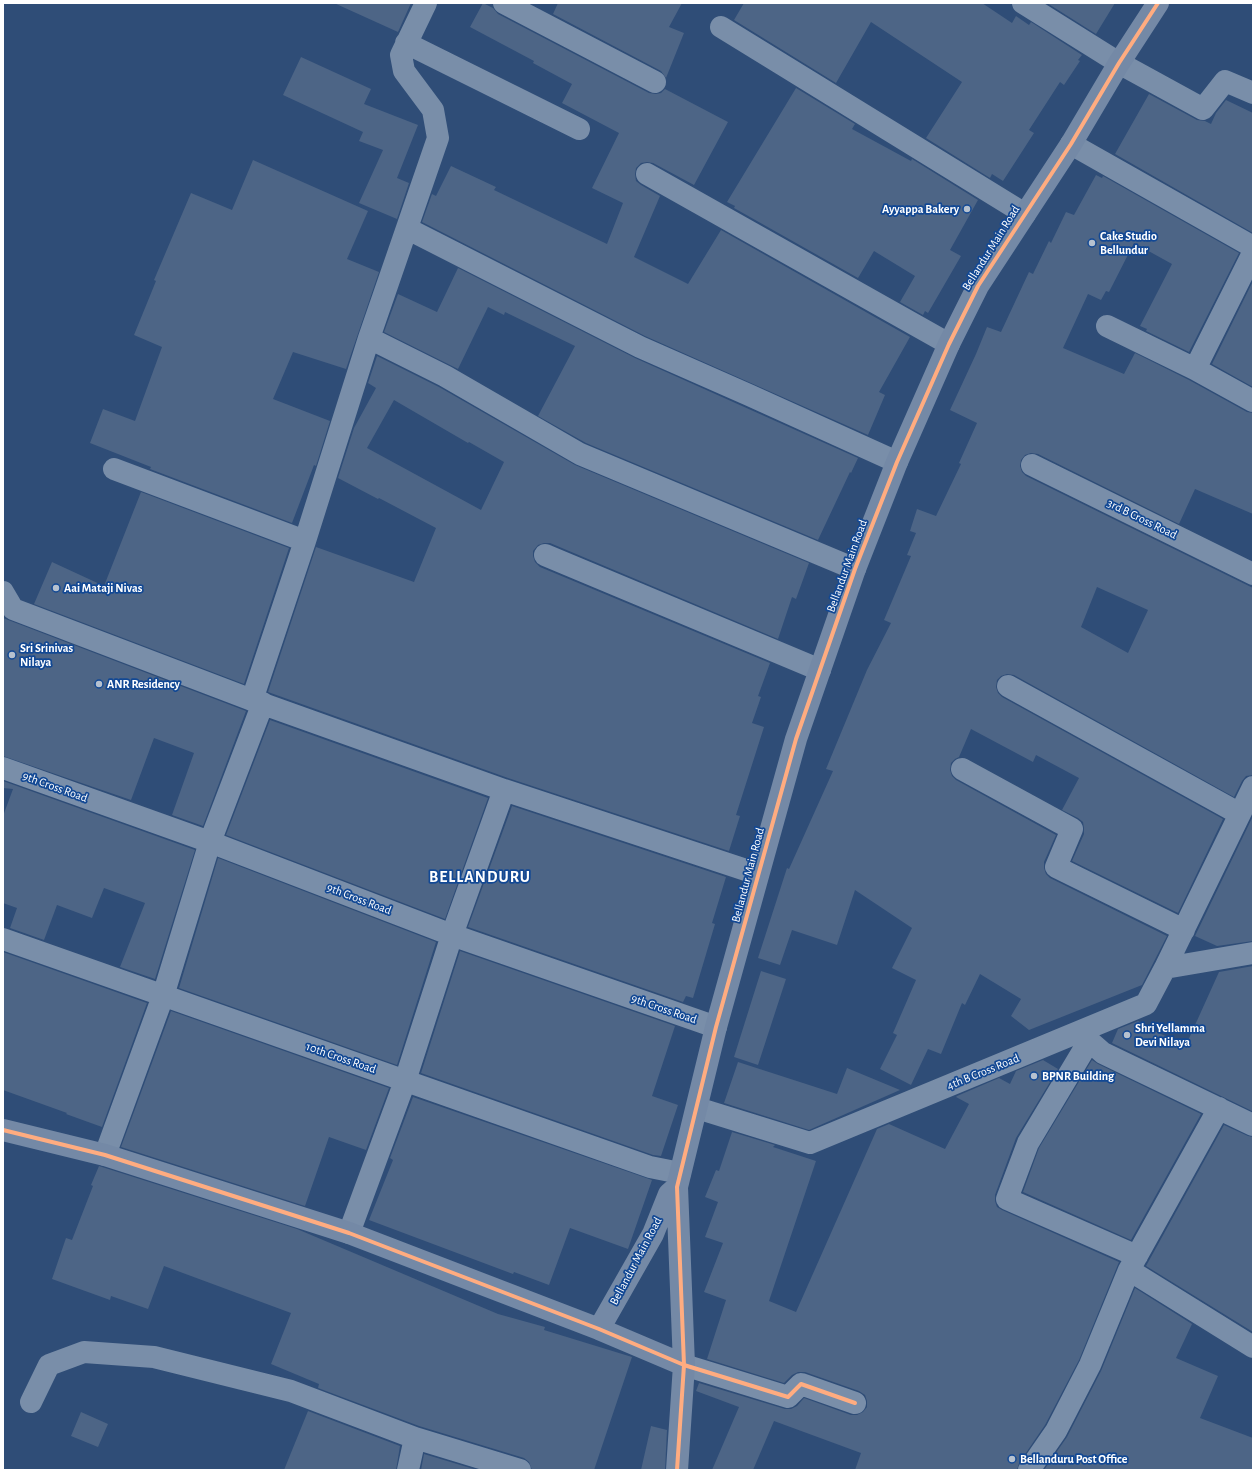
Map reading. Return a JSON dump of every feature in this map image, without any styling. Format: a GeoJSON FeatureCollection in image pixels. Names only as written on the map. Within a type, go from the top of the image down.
{"type":"FeatureCollection","features":[{"type":"Feature","properties":{"kind":"street"},"geometry":{"type":"LineString","coordinates":[[105,1155],[163,996],[210,842],[257,702],[305,541],[369,338],[408,229],[438,138],[433,110],[404,71],[401,55],[426,3]]}},
{"type":"Feature","properties":{"kind":"street"},"geometry":{"type":"LineString","coordinates":[[504,3],[655,82]]}},
{"type":"Feature","properties":{"kind":"street"},"geometry":{"type":"LineString","coordinates":[[1023,3],[1119,63],[1203,109],[1225,80],[1253,93]]}},
{"type":"Feature","properties":{"kind":"street","name":"Bellandur Main Road"},"geometry":{"type":"LineString","coordinates":[[598,1329],[653,1234],[669,1194],[679,1180],[716,1027],[796,739],[855,569],[897,462],[948,344],[978,286],[1071,144],[1119,63],[1158,3]]}},
{"type":"Feature","properties":{"kind":"street"},"geometry":{"type":"LineString","coordinates":[[721,27],[1025,214]]}},
{"type":"Feature","properties":{"kind":"street"},"geometry":{"type":"LineString","coordinates":[[406,43],[579,129]]}},
{"type":"Feature","properties":{"kind":"street"},"geometry":{"type":"LineString","coordinates":[[1071,144],[1253,247]]}},
{"type":"Feature","properties":{"kind":"street"},"geometry":{"type":"LineString","coordinates":[[647,174],[948,344]]}},
{"type":"Feature","properties":{"kind":"street"},"geometry":{"type":"LineString","coordinates":[[408,229],[640,347],[897,462]]}},
{"type":"Feature","properties":{"kind":"street"},"geometry":{"type":"LineString","coordinates":[[1195,369],[1253,253]]}},
{"type":"Feature","properties":{"kind":"street"},"geometry":{"type":"LineString","coordinates":[[1107,326],[1195,369],[1253,401]]}},
{"type":"Feature","properties":{"kind":"street"},"geometry":{"type":"LineString","coordinates":[[369,338],[444,376],[580,454],[855,569]]}},
{"type":"Feature","properties":{"kind":"street","name":"3rd B Cross Road"},"geometry":{"type":"LineString","coordinates":[[1032,464],[1252,571]]}},
{"type":"Feature","properties":{"kind":"street"},"geometry":{"type":"LineString","coordinates":[[114,469],[305,541]]}},
{"type":"Feature","properties":{"kind":"street"},"geometry":{"type":"LineString","coordinates":[[545,555],[820,670]]}},
{"type":"Feature","properties":{"kind":"street"},"geometry":{"type":"LineString","coordinates":[[3,592],[13,610],[257,702],[504,790],[758,874]]}},
{"type":"Feature","properties":{"kind":"street"},"geometry":{"type":"LineString","coordinates":[[1008,686],[1240,814]]}},
{"type":"Feature","properties":{"kind":"street","name":"9th Cross Road"},"geometry":{"type":"LineString","coordinates":[[3,768],[210,842],[452,935],[716,1027]]}},
{"type":"Feature","properties":{"kind":"street"},"geometry":{"type":"LineString","coordinates":[[962,769],[1072,829],[1056,867],[1184,930]]}},
{"type":"Feature","properties":{"kind":"street","name":"4th B Cross Road"},"geometry":{"type":"LineString","coordinates":[[697,1108],[810,1143],[1084,1036],[1146,1004],[1184,930],[1253,787]]}},
{"type":"Feature","properties":{"kind":"street"},"geometry":{"type":"LineString","coordinates":[[349,1233],[405,1081],[452,935],[504,790]]}},
{"type":"Feature","properties":{"kind":"street","name":"10th Cross Road"},"geometry":{"type":"LineString","coordinates":[[3,939],[650,1167],[679,1180]]}},
{"type":"Feature","properties":{"kind":"street"},"geometry":{"type":"LineString","coordinates":[[1165,968],[1253,953]]}},
{"type":"Feature","properties":{"kind":"street"},"geometry":{"type":"LineString","coordinates":[[1253,1125],[1103,1053],[1084,1036],[1028,1143],[1007,1199],[1133,1263],[1253,1347]]}},
{"type":"Feature","properties":{"kind":"street"},"geometry":{"type":"LineString","coordinates":[[1029,1470],[1056,1431],[1090,1365],[1133,1263],[1219,1108]]}},
{"type":"Feature","properties":{"kind":"street"},"geometry":{"type":"LineString","coordinates":[[3,1130],[105,1155],[349,1233],[598,1329],[684,1365],[788,1397],[801,1384],[855,1403]]}},
{"type":"Feature","properties":{"kind":"street"},"geometry":{"type":"LineString","coordinates":[[677,1470],[684,1365],[679,1180]]}},
{"type":"Feature","properties":{"kind":"street"},"geometry":{"type":"LineString","coordinates":[[31,1402],[49,1365],[84,1352],[154,1357],[291,1391],[416,1438],[520,1470]]}},
{"type":"Feature","properties":{"kind":"street"},"geometry":{"type":"LineString","coordinates":[[408,1470],[416,1438]]}},
{"type":"Feature","properties":{"kind":"building"},"geometry":{"type":"Polygon","coordinates":[[[334,3],[411,3],[398,32],[334,3]]]}},
{"type":"Feature","properties":{"kind":"building"},"geometry":{"type":"Polygon","coordinates":[[[483,3],[493,8],[498,14],[649,93],[661,93],[665,89],[728,122],[694,185],[653,163],[641,163],[636,168],[636,181],[660,196],[634,257],[688,284],[721,230],[910,337],[879,392],[885,395],[868,435],[645,336],[422,222],[432,194],[436,196],[451,166],[496,187],[494,190],[607,244],[623,203],[592,188],[619,133],[562,103],[572,84],[533,63],[534,61],[470,27],[483,3]]]}},
{"type":"Feature","properties":{"kind":"building"},"geometry":{"type":"Polygon","coordinates":[[[558,3],[682,3],[669,27],[684,33],[666,78],[661,71],[553,14],[558,3]]]}},
{"type":"Feature","properties":{"kind":"building"},"geometry":{"type":"Polygon","coordinates":[[[744,3],[982,3],[1012,23],[1016,16],[1029,25],[1031,22],[1082,55],[1078,60],[1080,61],[1064,85],[1060,82],[1029,130],[1034,133],[1003,181],[992,174],[990,178],[926,138],[962,82],[871,22],[836,83],[734,20],[744,3]]]}},
{"type":"Feature","properties":{"kind":"building"},"geometry":{"type":"Polygon","coordinates":[[[1047,3],[1115,3],[1096,34],[1047,3]]]}},
{"type":"Feature","properties":{"kind":"building"},"geometry":{"type":"Polygon","coordinates":[[[301,57],[371,89],[364,104],[418,125],[397,178],[409,183],[397,219],[359,203],[383,150],[359,141],[363,132],[283,95],[301,57]]]}},
{"type":"Feature","properties":{"kind":"building"},"geometry":{"type":"Polygon","coordinates":[[[796,88],[855,124],[852,129],[911,161],[912,159],[978,200],[950,250],[961,256],[928,313],[925,311],[923,315],[900,302],[915,276],[874,251],[858,278],[734,208],[735,206],[727,202],[796,88]]]}},
{"type":"Feature","properties":{"kind":"building"},"geometry":{"type":"Polygon","coordinates":[[[1149,94],[1197,120],[1205,121],[1211,124],[1216,113],[1226,100],[1253,113],[1253,233],[1115,154],[1149,94]]]}},
{"type":"Feature","properties":{"kind":"building"},"geometry":{"type":"Polygon","coordinates":[[[253,160],[368,211],[347,259],[379,272],[346,369],[293,352],[273,399],[330,421],[316,466],[314,465],[292,523],[150,469],[151,467],[90,443],[103,409],[135,421],[162,347],[134,335],[156,281],[154,280],[191,193],[232,210],[253,160]]]}},
{"type":"Feature","properties":{"kind":"building"},"geometry":{"type":"Polygon","coordinates":[[[1096,175],[1102,178],[1103,176],[1239,253],[1189,352],[1146,331],[1147,329],[1140,326],[1172,264],[1134,243],[1109,292],[1106,291],[1101,300],[1088,294],[1063,348],[1124,374],[1135,353],[1189,380],[1247,412],[1253,413],[1253,514],[1195,489],[1179,524],[1038,454],[1031,453],[1025,455],[1021,460],[1020,466],[1022,472],[1026,476],[1253,588],[1253,775],[1246,776],[1234,797],[1014,675],[1007,674],[1001,676],[997,680],[996,687],[998,693],[1002,697],[1223,819],[1178,913],[1072,861],[1084,834],[1083,822],[1062,810],[1079,778],[1036,755],[1033,762],[971,729],[959,757],[951,763],[950,770],[952,776],[956,780],[1056,835],[1044,862],[1046,874],[1050,878],[1167,936],[1142,985],[1029,1030],[1011,1016],[1021,999],[980,974],[965,1005],[962,1003],[941,1054],[928,1049],[911,1085],[880,1069],[897,1035],[893,1033],[916,980],[892,968],[912,928],[855,890],[837,945],[792,930],[780,965],[758,958],[787,868],[789,869],[833,771],[826,769],[867,670],[891,623],[884,620],[911,556],[907,555],[916,533],[910,531],[917,509],[936,516],[961,464],[959,463],[977,423],[950,410],[987,327],[1001,332],[1029,272],[1033,274],[1049,241],[1051,243],[1066,212],[1074,215],[1096,175]],[[1097,587],[1081,627],[1128,653],[1148,610],[1097,587]]]}},
{"type":"Feature","properties":{"kind":"building"},"geometry":{"type":"Polygon","coordinates":[[[458,268],[635,358],[858,458],[818,540],[586,443],[538,416],[575,346],[505,312],[504,315],[488,307],[458,369],[384,332],[398,294],[437,312],[458,268]]]}},
{"type":"Feature","properties":{"kind":"building"},"geometry":{"type":"Polygon","coordinates":[[[1253,281],[1253,387],[1212,364],[1253,281]]]}},
{"type":"Feature","properties":{"kind":"building"},"geometry":{"type":"Polygon","coordinates":[[[377,356],[439,387],[575,465],[809,563],[796,599],[792,597],[778,639],[550,543],[538,545],[533,551],[535,562],[540,567],[770,663],[758,696],[761,697],[752,723],[764,727],[736,815],[740,816],[729,851],[508,778],[268,692],[316,547],[414,582],[436,528],[338,478],[354,428],[376,388],[368,383],[377,356]],[[394,400],[367,448],[481,510],[504,462],[469,442],[468,443],[394,400]]]}},
{"type":"Feature","properties":{"kind":"building"},"geometry":{"type":"Polygon","coordinates":[[[141,492],[289,548],[244,684],[34,604],[52,562],[104,586],[141,492]]]}},
{"type":"Feature","properties":{"kind":"building"},"geometry":{"type":"Polygon","coordinates":[[[3,618],[246,711],[203,826],[172,815],[194,753],[154,738],[131,800],[3,756],[3,618]]]}},
{"type":"Feature","properties":{"kind":"building"},"geometry":{"type":"Polygon","coordinates":[[[270,720],[488,798],[445,919],[226,835],[270,720]]]}},
{"type":"Feature","properties":{"kind":"building"},"geometry":{"type":"Polygon","coordinates":[[[3,781],[195,850],[155,979],[120,967],[145,903],[104,888],[92,918],[57,905],[44,940],[10,928],[17,908],[3,903],[3,816],[13,789],[3,788],[3,781]]]}},
{"type":"Feature","properties":{"kind":"building"},"geometry":{"type":"Polygon","coordinates":[[[512,806],[726,877],[712,923],[715,924],[693,998],[686,996],[683,1002],[468,927],[512,806]]]}},
{"type":"Feature","properties":{"kind":"building"},"geometry":{"type":"Polygon","coordinates":[[[1253,816],[1253,941],[1217,946],[1195,936],[1253,816]]]}},
{"type":"Feature","properties":{"kind":"building"},"geometry":{"type":"Polygon","coordinates":[[[218,858],[436,942],[397,1065],[179,988],[218,858]]]}},
{"type":"Feature","properties":{"kind":"building"},"geometry":{"type":"Polygon","coordinates":[[[460,951],[675,1026],[652,1096],[678,1105],[661,1156],[653,1155],[421,1073],[460,951]]]}},
{"type":"Feature","properties":{"kind":"building"},"geometry":{"type":"Polygon","coordinates":[[[3,952],[147,1003],[102,1127],[3,1090],[3,952]]]}},
{"type":"Feature","properties":{"kind":"building"},"geometry":{"type":"Polygon","coordinates":[[[1253,966],[1252,1111],[1112,1043],[1118,1029],[1138,1021],[1144,1024],[1143,1026],[1186,1045],[1219,972],[1253,966]]]}},
{"type":"Feature","properties":{"kind":"building"},"geometry":{"type":"Polygon","coordinates":[[[761,971],[786,979],[758,1065],[734,1057],[761,971]]]}},
{"type":"Feature","properties":{"kind":"building"},"geometry":{"type":"Polygon","coordinates":[[[171,1011],[389,1088],[366,1150],[329,1137],[305,1206],[121,1147],[171,1011]]]}},
{"type":"Feature","properties":{"kind":"building"},"geometry":{"type":"Polygon","coordinates":[[[1043,1060],[1058,1069],[1016,1138],[995,1195],[997,1207],[1119,1262],[1079,1360],[1045,1425],[1019,1463],[1017,1470],[855,1470],[861,1453],[774,1421],[753,1470],[712,1470],[739,1407],[696,1391],[699,1383],[785,1409],[791,1409],[797,1406],[804,1398],[851,1415],[857,1415],[863,1412],[867,1407],[865,1395],[859,1391],[805,1372],[798,1372],[792,1375],[784,1383],[707,1359],[726,1300],[704,1292],[723,1243],[705,1237],[718,1202],[705,1197],[716,1170],[719,1171],[732,1132],[775,1145],[773,1147],[816,1161],[769,1301],[796,1312],[877,1129],[889,1124],[945,1149],[969,1104],[956,1097],[957,1096],[999,1078],[1010,1084],[1016,1071],[1043,1060]]]}},
{"type":"Feature","properties":{"kind":"building"},"geometry":{"type":"Polygon","coordinates":[[[1092,1060],[1201,1114],[1131,1240],[1023,1192],[1039,1148],[1092,1060]]]}},
{"type":"Feature","properties":{"kind":"building"},"geometry":{"type":"Polygon","coordinates":[[[738,1062],[837,1094],[847,1068],[900,1090],[809,1130],[724,1103],[738,1062]]]}},
{"type":"Feature","properties":{"kind":"building"},"geometry":{"type":"Polygon","coordinates":[[[413,1097],[652,1180],[628,1249],[570,1228],[549,1285],[514,1272],[513,1274],[369,1220],[393,1160],[390,1158],[413,1097]]]}},
{"type":"Feature","properties":{"kind":"building"},"geometry":{"type":"Polygon","coordinates":[[[1224,1125],[1253,1137],[1253,1332],[1146,1266],[1224,1125]]]}},
{"type":"Feature","properties":{"kind":"building"},"geometry":{"type":"Polygon","coordinates":[[[99,1166],[297,1229],[498,1314],[545,1327],[544,1330],[632,1357],[594,1470],[532,1470],[529,1462],[524,1458],[419,1426],[318,1388],[319,1384],[271,1364],[291,1313],[164,1266],[148,1309],[111,1296],[110,1300],[52,1279],[66,1238],[72,1240],[93,1186],[91,1185],[99,1166]]]}},
{"type":"Feature","properties":{"kind":"building"},"geometry":{"type":"Polygon","coordinates":[[[1135,1288],[1192,1324],[1176,1358],[1218,1376],[1200,1418],[1253,1438],[1253,1470],[1044,1470],[1067,1437],[1101,1371],[1135,1288]]]}},
{"type":"Feature","properties":{"kind":"building"},"geometry":{"type":"Polygon","coordinates":[[[308,1411],[400,1446],[396,1470],[284,1470],[308,1411]]]}},
{"type":"Feature","properties":{"kind":"building"},"geometry":{"type":"Polygon","coordinates":[[[81,1412],[108,1424],[98,1447],[71,1436],[81,1412]]]}},
{"type":"Feature","properties":{"kind":"building"},"geometry":{"type":"Polygon","coordinates":[[[651,1426],[667,1430],[665,1470],[641,1470],[651,1426]]]}},
{"type":"Feature","properties":{"kind":"building"},"geometry":{"type":"Polygon","coordinates":[[[424,1454],[477,1470],[421,1470],[424,1454]]]}},
{"type":"Feature","properties":{"kind":"cycle path"},"geometry":{"type":"LineString","coordinates":[[677,1470],[684,1365],[677,1187],[716,1027],[796,739],[855,569],[897,462],[949,344],[978,286],[1071,144],[1119,63],[1158,3]]}},
{"type":"Feature","properties":{"kind":"cycle path"},"geometry":{"type":"LineString","coordinates":[[3,1130],[105,1155],[349,1233],[599,1329],[684,1365],[788,1397],[801,1384],[855,1403]]}},
{"type":"Feature","properties":{"kind":"place","name":"Ayyappa Bakery"},"geometry":{"type":"Point","coordinates":[967,209]}},
{"type":"Feature","properties":{"kind":"place","name":"Cake Studio Bellundur"},"geometry":{"type":"Point","coordinates":[1092,243]}},
{"type":"Feature","properties":{"kind":"place","name":"Aai Mataji Nivas"},"geometry":{"type":"Point","coordinates":[56,588]}},
{"type":"Feature","properties":{"kind":"place","name":"Sri Srinivas Nilaya"},"geometry":{"type":"Point","coordinates":[12,655]}},
{"type":"Feature","properties":{"kind":"place","name":"ANR Residency"},"geometry":{"type":"Point","coordinates":[99,684]}},
{"type":"Feature","properties":{"kind":"place","name":"Shri Yellamma Devi Nilaya"},"geometry":{"type":"Point","coordinates":[1127,1035]}},
{"type":"Feature","properties":{"kind":"place","name":"BPNR Building"},"geometry":{"type":"Point","coordinates":[1034,1076]}},
{"type":"Feature","properties":{"kind":"place","name":"Bellanduru Post Office"},"geometry":{"type":"Point","coordinates":[1012,1459]}},
{"type":"Feature","properties":{"kind":"district","name":"BELLANDURU"},"geometry":{"type":"Point","coordinates":[480,877]}}]}
